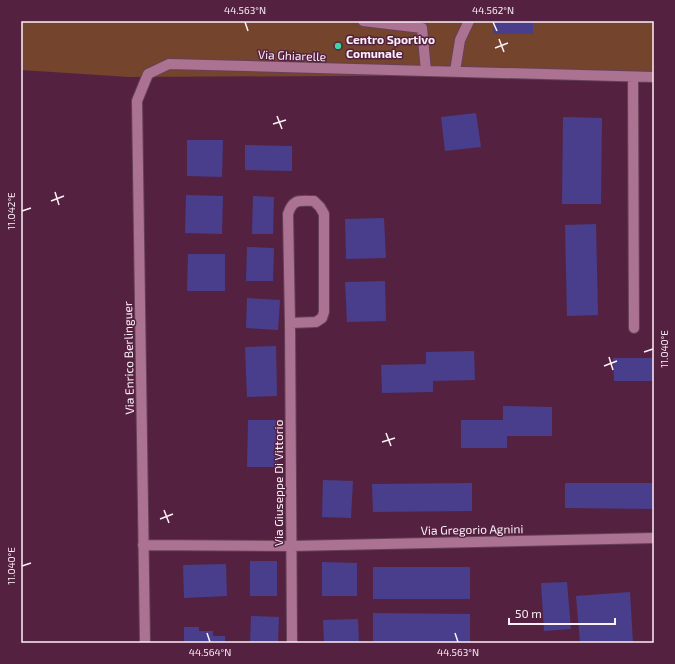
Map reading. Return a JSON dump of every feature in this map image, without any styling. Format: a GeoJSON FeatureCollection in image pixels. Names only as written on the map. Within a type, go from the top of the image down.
{"type":"FeatureCollection","features":[{"type":"Feature","properties":{"kind":"street"},"geometry":{"type":"LineString","coordinates":[[363,21],[422,28],[426,71]]}},
{"type":"Feature","properties":{"kind":"street"},"geometry":{"type":"LineString","coordinates":[[455,71],[460,40],[469,21]]}},
{"type":"Feature","properties":{"kind":"street","name":"Via Ghiarelle"},"geometry":{"type":"LineString","coordinates":[[148,74],[169,64],[455,71],[654,78]]}},
{"type":"Feature","properties":{"kind":"street","name":"Via Enrico Berlinguer"},"geometry":{"type":"LineString","coordinates":[[144,643],[137,101],[148,74]]}},
{"type":"Feature","properties":{"kind":"street"},"geometry":{"type":"LineString","coordinates":[[633,77],[634,328]]}},
{"type":"Feature","properties":{"kind":"street","name":"Via Giuseppe Di Vittorio"},"geometry":{"type":"LineString","coordinates":[[290,323],[316,322],[322,318],[324,312],[324,214],[314,201],[297,201],[291,206],[288,214],[292,643]]}},
{"type":"Feature","properties":{"kind":"street","name":"Via Gregorio Agnini"},"geometry":{"type":"LineString","coordinates":[[143,544],[291,546],[654,538]]}},
{"type":"Feature","properties":{"kind":"shaded area","name":"Centro Sportivo Comunale"},"geometry":{"type":"Polygon","coordinates":[[[21,21],[654,21],[654,72],[535,75],[129,77],[21,70],[21,21]]]}},
{"type":"Feature","properties":{"kind":"building"},"geometry":{"type":"Polygon","coordinates":[[[493,21],[533,21],[533,34],[493,34],[493,21]]]}},
{"type":"Feature","properties":{"kind":"building"},"geometry":{"type":"Polygon","coordinates":[[[476,113],[481,147],[445,151],[441,117],[476,113]]]}},
{"type":"Feature","properties":{"kind":"building"},"geometry":{"type":"Polygon","coordinates":[[[563,117],[602,118],[601,204],[562,204],[563,117]]]}},
{"type":"Feature","properties":{"kind":"building"},"geometry":{"type":"Polygon","coordinates":[[[187,140],[223,140],[222,177],[187,176],[187,140]]]}},
{"type":"Feature","properties":{"kind":"building"},"geometry":{"type":"Polygon","coordinates":[[[245,145],[292,146],[292,171],[245,170],[245,145]]]}},
{"type":"Feature","properties":{"kind":"building"},"geometry":{"type":"Polygon","coordinates":[[[186,195],[223,196],[222,234],[185,233],[186,195]]]}},
{"type":"Feature","properties":{"kind":"building"},"geometry":{"type":"Polygon","coordinates":[[[253,196],[274,197],[273,234],[252,234],[253,196]]]}},
{"type":"Feature","properties":{"kind":"building"},"geometry":{"type":"Polygon","coordinates":[[[384,218],[386,258],[346,259],[345,219],[384,218]]]}},
{"type":"Feature","properties":{"kind":"building"},"geometry":{"type":"Polygon","coordinates":[[[596,224],[598,315],[567,316],[565,225],[596,224]]]}},
{"type":"Feature","properties":{"kind":"building"},"geometry":{"type":"Polygon","coordinates":[[[247,247],[274,248],[273,281],[246,281],[247,247]]]}},
{"type":"Feature","properties":{"kind":"building"},"geometry":{"type":"Polygon","coordinates":[[[188,254],[225,254],[225,291],[187,291],[188,254]]]}},
{"type":"Feature","properties":{"kind":"building"},"geometry":{"type":"Polygon","coordinates":[[[385,281],[386,321],[347,322],[345,282],[385,281]]]}},
{"type":"Feature","properties":{"kind":"building"},"geometry":{"type":"Polygon","coordinates":[[[247,298],[280,300],[278,330],[246,328],[247,298]]]}},
{"type":"Feature","properties":{"kind":"building"},"geometry":{"type":"Polygon","coordinates":[[[276,346],[277,396],[247,397],[245,347],[276,346]]]}},
{"type":"Feature","properties":{"kind":"building"},"geometry":{"type":"Polygon","coordinates":[[[474,351],[475,380],[433,381],[433,392],[382,393],[381,365],[426,364],[426,352],[474,351]]]}},
{"type":"Feature","properties":{"kind":"building"},"geometry":{"type":"Polygon","coordinates":[[[613,358],[654,358],[654,381],[614,381],[613,358]]]}},
{"type":"Feature","properties":{"kind":"building"},"geometry":{"type":"Polygon","coordinates":[[[503,406],[552,407],[552,436],[507,436],[507,448],[461,448],[461,420],[503,420],[503,406]]]}},
{"type":"Feature","properties":{"kind":"building"},"geometry":{"type":"Polygon","coordinates":[[[248,420],[278,420],[278,467],[247,467],[248,420]]]}},
{"type":"Feature","properties":{"kind":"building"},"geometry":{"type":"Polygon","coordinates":[[[323,480],[353,481],[351,518],[322,517],[323,480]]]}},
{"type":"Feature","properties":{"kind":"building"},"geometry":{"type":"Polygon","coordinates":[[[472,483],[472,511],[373,512],[372,484],[472,483]]]}},
{"type":"Feature","properties":{"kind":"building"},"geometry":{"type":"Polygon","coordinates":[[[565,483],[654,483],[654,509],[565,508],[565,483]]]}},
{"type":"Feature","properties":{"kind":"building"},"geometry":{"type":"Polygon","coordinates":[[[250,561],[277,561],[277,596],[250,596],[250,561]]]}},
{"type":"Feature","properties":{"kind":"building"},"geometry":{"type":"Polygon","coordinates":[[[322,562],[357,563],[357,596],[322,596],[322,562]]]}},
{"type":"Feature","properties":{"kind":"building"},"geometry":{"type":"Polygon","coordinates":[[[226,564],[227,596],[184,598],[183,565],[226,564]]]}},
{"type":"Feature","properties":{"kind":"building"},"geometry":{"type":"Polygon","coordinates":[[[373,567],[470,567],[470,599],[373,599],[373,567]]]}},
{"type":"Feature","properties":{"kind":"building"},"geometry":{"type":"Polygon","coordinates":[[[567,582],[571,629],[544,631],[541,583],[567,582]]]}},
{"type":"Feature","properties":{"kind":"building"},"geometry":{"type":"Polygon","coordinates":[[[630,592],[633,643],[580,643],[576,596],[630,592]]]}},
{"type":"Feature","properties":{"kind":"building"},"geometry":{"type":"Polygon","coordinates":[[[373,613],[470,614],[470,643],[373,643],[373,613]]]}},
{"type":"Feature","properties":{"kind":"building"},"geometry":{"type":"Polygon","coordinates":[[[251,616],[279,617],[278,643],[250,643],[251,616]]]}},
{"type":"Feature","properties":{"kind":"building"},"geometry":{"type":"Polygon","coordinates":[[[358,619],[359,643],[324,643],[323,620],[358,619]]]}},
{"type":"Feature","properties":{"kind":"building"},"geometry":{"type":"Polygon","coordinates":[[[184,627],[199,627],[199,631],[213,631],[213,636],[225,636],[225,643],[184,643],[184,627]]]}},
{"type":"Feature","properties":{"kind":"place","name":"Centro Sportivo Comunale"},"geometry":{"type":"Point","coordinates":[338,46]}}]}
